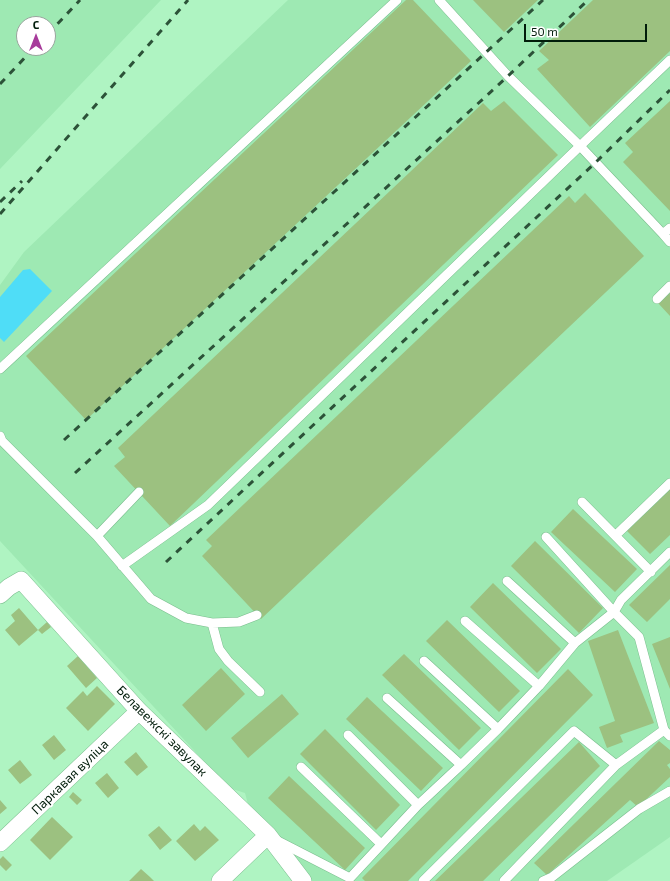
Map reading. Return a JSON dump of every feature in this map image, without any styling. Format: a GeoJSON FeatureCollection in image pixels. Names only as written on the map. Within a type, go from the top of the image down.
{"type":"FeatureCollection","features":[{"type":"Feature","properties":{"kind":"street","name":"Белавежскі завулак"},"geometry":{"type":"LineString","coordinates":[[0,595],[20,580],[139,711],[268,835],[303,881]]}},
{"type":"Feature","properties":{"kind":"street","name":"Паркавая вуліца"},"geometry":{"type":"LineString","coordinates":[[0,844],[139,711]]}},
{"type":"Feature","properties":{"kind":"street"},"geometry":{"type":"LineString","coordinates":[[220,881],[268,835]]}},
{"type":"Feature","properties":{"kind":"lane"},"geometry":{"type":"LineString","coordinates":[[0,369],[397,0]]}},
{"type":"Feature","properties":{"kind":"lane"},"geometry":{"type":"LineString","coordinates":[[439,0],[508,76],[667,231],[670,242]]}},
{"type":"Feature","properties":{"kind":"lane"},"geometry":{"type":"LineString","coordinates":[[122,566],[208,505],[670,60]]}},
{"type":"Feature","properties":{"kind":"lane"},"geometry":{"type":"LineString","coordinates":[[657,299],[670,286]]}},
{"type":"Feature","properties":{"kind":"lane"},"geometry":{"type":"LineString","coordinates":[[0,436],[2,441],[98,536],[151,599],[186,618],[212,623],[239,622],[257,615]]}},
{"type":"Feature","properties":{"kind":"lane"},"geometry":{"type":"LineString","coordinates":[[616,535],[670,483]]}},
{"type":"Feature","properties":{"kind":"lane"},"geometry":{"type":"LineString","coordinates":[[98,536],[139,492]]}},
{"type":"Feature","properties":{"kind":"lane"},"geometry":{"type":"LineString","coordinates":[[582,502],[651,572]]}},
{"type":"Feature","properties":{"kind":"lane"},"geometry":{"type":"LineString","coordinates":[[504,881],[616,765],[667,733],[639,637],[614,612],[546,537]]}},
{"type":"Feature","properties":{"kind":"lane"},"geometry":{"type":"LineString","coordinates":[[268,835],[352,879],[381,844],[418,805],[461,766],[539,686],[575,643],[614,612],[621,600],[670,552]]}},
{"type":"Feature","properties":{"kind":"lane"},"geometry":{"type":"LineString","coordinates":[[507,581],[575,643]]}},
{"type":"Feature","properties":{"kind":"lane"},"geometry":{"type":"LineString","coordinates":[[465,621],[539,686]]}},
{"type":"Feature","properties":{"kind":"lane"},"geometry":{"type":"LineString","coordinates":[[212,623],[219,649],[228,661],[260,692]]}},
{"type":"Feature","properties":{"kind":"lane"},"geometry":{"type":"LineString","coordinates":[[424,661],[498,728]]}},
{"type":"Feature","properties":{"kind":"lane"},"geometry":{"type":"LineString","coordinates":[[387,698],[461,766]]}},
{"type":"Feature","properties":{"kind":"lane"},"geometry":{"type":"LineString","coordinates":[[423,881],[574,731],[616,765]]}},
{"type":"Feature","properties":{"kind":"lane"},"geometry":{"type":"LineString","coordinates":[[348,735],[418,805]]}},
{"type":"Feature","properties":{"kind":"lane"},"geometry":{"type":"LineString","coordinates":[[301,767],[381,844]]}},
{"type":"Feature","properties":{"kind":"lane"},"geometry":{"type":"LineString","coordinates":[[542,881],[552,877],[639,809],[670,791]]}},
{"type":"Feature","properties":{"kind":"shaded area"},"geometry":{"type":"Polygon","coordinates":[[[0,0],[161,0],[0,169],[0,0]]]}},
{"type":"Feature","properties":{"kind":"shaded area"},"geometry":{"type":"Polygon","coordinates":[[[288,0],[670,0],[670,837],[607,881],[298,881],[254,827],[245,793],[229,788],[0,541],[0,285],[24,252],[288,0]]]}},
{"type":"Feature","properties":{"kind":"water"},"geometry":{"type":"Polygon","coordinates":[[[30,269],[52,291],[4,342],[0,338],[0,297],[23,270],[30,269]]]}},
{"type":"Feature","properties":{"kind":"building"},"geometry":{"type":"Polygon","coordinates":[[[406,0],[413,0],[471,61],[86,420],[26,356],[406,0]]]}},
{"type":"Feature","properties":{"kind":"building"},"geometry":{"type":"Polygon","coordinates":[[[473,0],[538,0],[504,32],[473,0]]]}},
{"type":"Feature","properties":{"kind":"building"},"geometry":{"type":"Polygon","coordinates":[[[593,0],[670,0],[670,51],[590,127],[537,69],[549,60],[539,51],[593,0]]]}},
{"type":"Feature","properties":{"kind":"building"},"geometry":{"type":"Polygon","coordinates":[[[504,101],[558,155],[170,526],[114,466],[125,457],[118,448],[483,103],[491,111],[504,101]]]}},
{"type":"Feature","properties":{"kind":"building"},"geometry":{"type":"Polygon","coordinates":[[[670,101],[670,211],[623,162],[633,152],[625,143],[670,101]]]}},
{"type":"Feature","properties":{"kind":"building"},"geometry":{"type":"Polygon","coordinates":[[[585,193],[644,256],[261,619],[202,556],[212,546],[206,540],[569,196],[575,203],[585,193]]]}},
{"type":"Feature","properties":{"kind":"building"},"geometry":{"type":"Polygon","coordinates":[[[670,293],[670,316],[658,303],[670,293]]]}},
{"type":"Feature","properties":{"kind":"building"},"geometry":{"type":"Polygon","coordinates":[[[670,489],[670,535],[650,554],[627,531],[670,489]]]}},
{"type":"Feature","properties":{"kind":"building"},"geometry":{"type":"Polygon","coordinates":[[[573,509],[637,569],[615,592],[551,532],[573,509]]]}},
{"type":"Feature","properties":{"kind":"building"},"geometry":{"type":"Polygon","coordinates":[[[535,541],[603,608],[579,633],[511,566],[535,541]]]}},
{"type":"Feature","properties":{"kind":"building"},"geometry":{"type":"Polygon","coordinates":[[[670,565],[670,599],[647,622],[629,605],[670,565]]]}},
{"type":"Feature","properties":{"kind":"building"},"geometry":{"type":"Polygon","coordinates":[[[493,583],[561,649],[537,673],[470,607],[493,583]]]}},
{"type":"Feature","properties":{"kind":"building"},"geometry":{"type":"Polygon","coordinates":[[[19,608],[38,630],[19,646],[5,630],[15,621],[11,615],[19,608]]]}},
{"type":"Feature","properties":{"kind":"building"},"geometry":{"type":"Polygon","coordinates":[[[447,620],[520,691],[499,712],[426,641],[447,620]]]}},
{"type":"Feature","properties":{"kind":"building"},"geometry":{"type":"Polygon","coordinates":[[[47,622],[51,627],[42,634],[38,630],[47,622]]]}},
{"type":"Feature","properties":{"kind":"building"},"geometry":{"type":"Polygon","coordinates":[[[618,630],[654,723],[620,735],[623,742],[607,748],[599,727],[615,721],[588,641],[618,630]]]}},
{"type":"Feature","properties":{"kind":"building"},"geometry":{"type":"Polygon","coordinates":[[[670,637],[670,689],[652,644],[670,637]]]}},
{"type":"Feature","properties":{"kind":"building"},"geometry":{"type":"Polygon","coordinates":[[[404,654],[481,728],[459,750],[382,675],[404,654]]]}},
{"type":"Feature","properties":{"kind":"building"},"geometry":{"type":"Polygon","coordinates":[[[78,656],[97,678],[86,688],[67,666],[78,656]]]}},
{"type":"Feature","properties":{"kind":"building"},"geometry":{"type":"Polygon","coordinates":[[[221,668],[245,694],[206,731],[182,705],[221,668]]]}},
{"type":"Feature","properties":{"kind":"building"},"geometry":{"type":"Polygon","coordinates":[[[568,669],[593,695],[408,881],[365,881],[362,878],[568,669]]]}},
{"type":"Feature","properties":{"kind":"building"},"geometry":{"type":"Polygon","coordinates":[[[97,686],[115,704],[88,731],[66,708],[83,691],[87,696],[97,686]]]}},
{"type":"Feature","properties":{"kind":"building"},"geometry":{"type":"Polygon","coordinates":[[[282,694],[299,714],[248,758],[231,738],[282,694]]]}},
{"type":"Feature","properties":{"kind":"building"},"geometry":{"type":"Polygon","coordinates":[[[367,697],[443,768],[421,791],[346,719],[367,697]]]}},
{"type":"Feature","properties":{"kind":"building"},"geometry":{"type":"Polygon","coordinates":[[[325,729],[400,805],[376,830],[300,754],[325,729]]]}},
{"type":"Feature","properties":{"kind":"building"},"geometry":{"type":"Polygon","coordinates":[[[54,735],[66,750],[54,760],[42,745],[54,735]]]}},
{"type":"Feature","properties":{"kind":"building"},"geometry":{"type":"Polygon","coordinates":[[[659,741],[670,750],[670,763],[667,765],[670,769],[670,777],[638,807],[630,800],[547,875],[534,863],[659,741]]]}},
{"type":"Feature","properties":{"kind":"building"},"geometry":{"type":"Polygon","coordinates":[[[579,742],[600,766],[483,881],[435,881],[579,742]]]}},
{"type":"Feature","properties":{"kind":"building"},"geometry":{"type":"Polygon","coordinates":[[[136,752],[148,767],[137,776],[124,762],[136,752]]]}},
{"type":"Feature","properties":{"kind":"building"},"geometry":{"type":"Polygon","coordinates":[[[20,760],[32,775],[20,784],[8,770],[20,760]]]}},
{"type":"Feature","properties":{"kind":"building"},"geometry":{"type":"Polygon","coordinates":[[[107,773],[119,788],[108,798],[95,783],[107,773]]]}},
{"type":"Feature","properties":{"kind":"building"},"geometry":{"type":"Polygon","coordinates":[[[289,776],[365,848],[345,870],[268,798],[289,776]]]}},
{"type":"Feature","properties":{"kind":"building"},"geometry":{"type":"Polygon","coordinates":[[[73,792],[82,800],[77,805],[69,797],[73,792]]]}},
{"type":"Feature","properties":{"kind":"building"},"geometry":{"type":"Polygon","coordinates":[[[0,800],[7,808],[0,814],[0,800]]]}},
{"type":"Feature","properties":{"kind":"building"},"geometry":{"type":"Polygon","coordinates":[[[52,817],[73,837],[50,860],[30,840],[52,817]]]}},
{"type":"Feature","properties":{"kind":"building"},"geometry":{"type":"Polygon","coordinates":[[[194,824],[200,831],[205,826],[219,840],[195,861],[176,841],[194,824]]]}},
{"type":"Feature","properties":{"kind":"building"},"geometry":{"type":"Polygon","coordinates":[[[159,826],[172,840],[160,850],[148,835],[159,826]]]}},
{"type":"Feature","properties":{"kind":"building"},"geometry":{"type":"Polygon","coordinates":[[[3,856],[12,865],[6,871],[0,865],[0,859],[3,856]]]}},
{"type":"Feature","properties":{"kind":"building"},"geometry":{"type":"Polygon","coordinates":[[[141,869],[150,877],[154,881],[129,881],[141,869]]]}},
{"type":"Feature","properties":{"kind":"railway"},"geometry":{"type":"LineString","coordinates":[[56,26],[80,0]]}},
{"type":"Feature","properties":{"kind":"railway"},"geometry":{"type":"LineString","coordinates":[[0,214],[188,0]]}},
{"type":"Feature","properties":{"kind":"railway"},"geometry":{"type":"LineString","coordinates":[[64,440],[543,0]]}},
{"type":"Feature","properties":{"kind":"railway"},"geometry":{"type":"LineString","coordinates":[[75,473],[508,76],[588,0]]}},
{"type":"Feature","properties":{"kind":"railway"},"geometry":{"type":"LineString","coordinates":[[0,84],[26,56]]}},
{"type":"Feature","properties":{"kind":"railway"},"geometry":{"type":"LineString","coordinates":[[166,562],[595,163],[670,90]]}},
{"type":"Feature","properties":{"kind":"railway"},"geometry":{"type":"LineString","coordinates":[[0,202],[22,181]]}}]}
